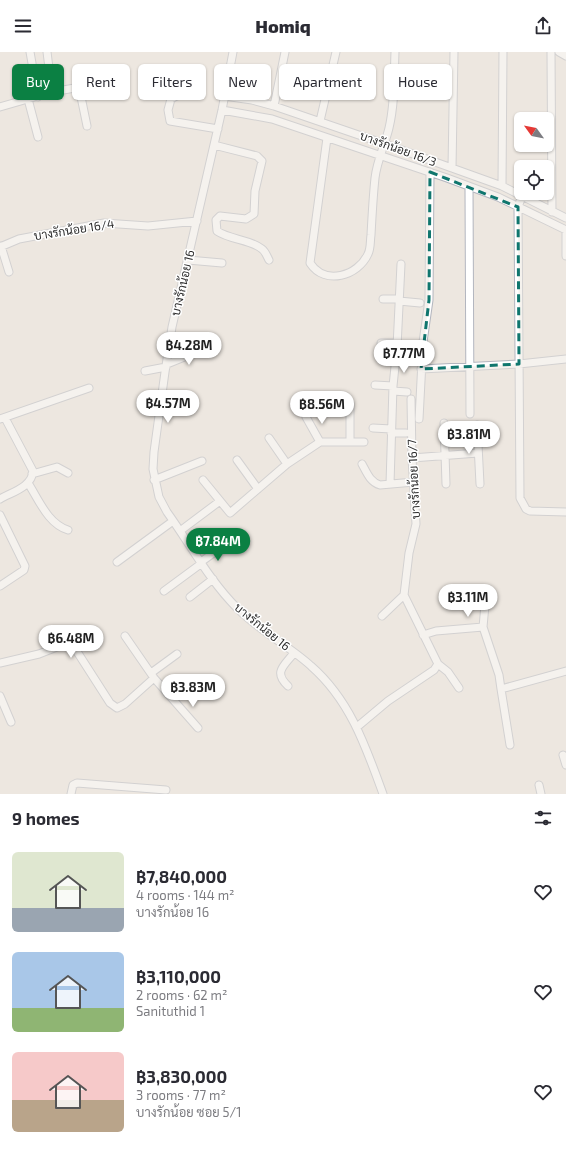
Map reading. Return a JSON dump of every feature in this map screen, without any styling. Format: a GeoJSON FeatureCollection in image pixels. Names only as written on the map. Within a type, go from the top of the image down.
{"type":"FeatureCollection","features":[{"type":"Feature","properties":{"kind":"street"},"geometry":{"type":"LineString","coordinates":[[30,52],[32,64]]}},
{"type":"Feature","properties":{"kind":"street"},"geometry":{"type":"LineString","coordinates":[[47,52],[48,64]]}},
{"type":"Feature","properties":{"kind":"street","name":"บางรักน้อย 16"},"geometry":{"type":"LineString","coordinates":[[231,64],[233,52]]}},
{"type":"Feature","properties":{"kind":"street"},"geometry":{"type":"LineString","coordinates":[[274,106],[285,52]]}},
{"type":"Feature","properties":{"kind":"street"},"geometry":{"type":"LineString","coordinates":[[320,121],[336,52]]}},
{"type":"Feature","properties":{"kind":"street"},"geometry":{"type":"LineString","coordinates":[[327,138],[310,254],[310,263],[319,273],[330,276],[344,276],[355,271],[362,264],[369,252],[375,178],[379,156],[385,144],[393,106],[395,52]]}},
{"type":"Feature","properties":{"kind":"street"},"geometry":{"type":"LineString","coordinates":[[452,168],[454,52]]}},
{"type":"Feature","properties":{"kind":"street"},"geometry":{"type":"LineString","coordinates":[[502,186],[503,52]]}},
{"type":"Feature","properties":{"kind":"street"},"geometry":{"type":"LineString","coordinates":[[551,52],[552,212]]}},
{"type":"Feature","properties":{"kind":"street"},"geometry":{"type":"LineString","coordinates":[[559,52],[566,56]]}},
{"type":"Feature","properties":{"kind":"street"},"geometry":{"type":"LineString","coordinates":[[64,90],[82,87],[87,126]]}},
{"type":"Feature","properties":{"kind":"street"},"geometry":{"type":"LineString","coordinates":[[0,106],[24,100]]}},
{"type":"Feature","properties":{"kind":"street"},"geometry":{"type":"LineString","coordinates":[[28,100],[38,137]]}},
{"type":"Feature","properties":{"kind":"street"},"geometry":{"type":"LineString","coordinates":[[171,100],[168,110],[170,121],[218,129]]}},
{"type":"Feature","properties":{"kind":"street","name":"บางรักน้อย 16"},"geometry":{"type":"LineString","coordinates":[[223,100],[172,327],[154,452],[154,480],[160,497],[173,521],[213,579],[237,609],[311,666],[329,684],[345,705],[357,727],[383,794]]}},
{"type":"Feature","properties":{"kind":"street","name":"บางรักน้อย 16/3"},"geometry":{"type":"LineString","coordinates":[[245,100],[274,106],[320,121],[502,186],[514,192]]}},
{"type":"Feature","properties":{"kind":"street"},"geometry":{"type":"LineString","coordinates":[[258,115],[261,103]]}},
{"type":"Feature","properties":{"kind":"street"},"geometry":{"type":"LineString","coordinates":[[222,110],[258,115],[430,172],[518,207],[566,230],[566,256]]}},
{"type":"Feature","properties":{"kind":"street"},"geometry":{"type":"LineString","coordinates":[[214,145],[257,156],[262,161],[254,191],[254,214],[246,219],[220,216],[216,220],[215,225],[217,232],[224,236],[255,245],[263,249],[269,260]]}},
{"type":"Feature","properties":{"kind":"street"},"geometry":{"type":"LineString","coordinates":[[420,419],[421,369],[430,300],[430,172]]}},
{"type":"Feature","properties":{"kind":"street"},"geometry":{"type":"LineString","coordinates":[[469,187],[470,414]]}},
{"type":"Feature","properties":{"kind":"street"},"geometry":{"type":"LineString","coordinates":[[521,200],[518,207],[520,498],[526,510],[566,512]]}},
{"type":"Feature","properties":{"kind":"street","name":"บางรักน้อย 16/3"},"geometry":{"type":"LineString","coordinates":[[530,200],[566,218]]}},
{"type":"Feature","properties":{"kind":"street","name":"บางรักน้อย 16/4"},"geometry":{"type":"LineString","coordinates":[[0,246],[19,239],[104,224],[148,226],[197,221]]}},
{"type":"Feature","properties":{"kind":"street"},"geometry":{"type":"LineString","coordinates":[[0,246],[9,272]]}},
{"type":"Feature","properties":{"kind":"street"},"geometry":{"type":"LineString","coordinates":[[188,260],[222,263]]}},
{"type":"Feature","properties":{"kind":"street"},"geometry":{"type":"LineString","coordinates":[[390,484],[393,389],[401,264]]}},
{"type":"Feature","properties":{"kind":"street"},"geometry":{"type":"LineString","coordinates":[[383,299],[420,303]]}},
{"type":"Feature","properties":{"kind":"street"},"geometry":{"type":"LineString","coordinates":[[381,343],[416,347]]}},
{"type":"Feature","properties":{"kind":"street"},"geometry":{"type":"LineString","coordinates":[[145,371],[166,365],[204,349]]}},
{"type":"Feature","properties":{"kind":"street"},"geometry":{"type":"LineString","coordinates":[[421,369],[469,368],[566,359]]}},
{"type":"Feature","properties":{"kind":"street"},"geometry":{"type":"LineString","coordinates":[[375,385],[393,389]]}},
{"type":"Feature","properties":{"kind":"street"},"geometry":{"type":"LineString","coordinates":[[0,500],[28,483],[32,478],[32,471],[2,418],[89,388]]}},
{"type":"Feature","properties":{"kind":"street","name":"บางรักน้อย 16/7"},"geometry":{"type":"LineString","coordinates":[[393,389],[409,395],[414,482],[416,528],[409,553],[404,595]]}},
{"type":"Feature","properties":{"kind":"street"},"geometry":{"type":"LineString","coordinates":[[350,404],[350,442]]}},
{"type":"Feature","properties":{"kind":"street"},"geometry":{"type":"LineString","coordinates":[[306,417],[320,442]]}},
{"type":"Feature","properties":{"kind":"street"},"geometry":{"type":"LineString","coordinates":[[444,423],[446,484]]}},
{"type":"Feature","properties":{"kind":"street"},"geometry":{"type":"LineString","coordinates":[[477,425],[480,484]]}},
{"type":"Feature","properties":{"kind":"street"},"geometry":{"type":"LineString","coordinates":[[373,428],[406,432]]}},
{"type":"Feature","properties":{"kind":"street"},"geometry":{"type":"LineString","coordinates":[[269,438],[287,464]]}},
{"type":"Feature","properties":{"kind":"street"},"geometry":{"type":"LineString","coordinates":[[203,480],[230,513],[287,464],[320,442],[364,442]]}},
{"type":"Feature","properties":{"kind":"street"},"geometry":{"type":"LineString","coordinates":[[412,458],[446,454],[478,453]]}},
{"type":"Feature","properties":{"kind":"street"},"geometry":{"type":"LineString","coordinates":[[237,460],[258,489]]}},
{"type":"Feature","properties":{"kind":"street"},"geometry":{"type":"LineString","coordinates":[[154,480],[202,461]]}},
{"type":"Feature","properties":{"kind":"street"},"geometry":{"type":"LineString","coordinates":[[362,464],[370,479],[376,484],[380,485],[414,482]]}},
{"type":"Feature","properties":{"kind":"street"},"geometry":{"type":"LineString","coordinates":[[32,474],[57,467],[62,468],[68,473]]}},
{"type":"Feature","properties":{"kind":"street"},"geometry":{"type":"LineString","coordinates":[[28,483],[52,521],[61,528],[68,530]]}},
{"type":"Feature","properties":{"kind":"street"},"geometry":{"type":"LineString","coordinates":[[180,531],[220,501]]}},
{"type":"Feature","properties":{"kind":"street"},"geometry":{"type":"LineString","coordinates":[[0,515],[23,559],[25,566],[24,570],[0,586]]}},
{"type":"Feature","properties":{"kind":"street"},"geometry":{"type":"LineString","coordinates":[[116,562],[173,521]]}},
{"type":"Feature","properties":{"kind":"street"},"geometry":{"type":"LineString","coordinates":[[164,592],[223,546]]}},
{"type":"Feature","properties":{"kind":"street"},"geometry":{"type":"LineString","coordinates":[[190,597],[213,579]]}},
{"type":"Feature","properties":{"kind":"street"},"geometry":{"type":"LineString","coordinates":[[382,616],[404,595],[438,664],[448,672],[459,688]]}},
{"type":"Feature","properties":{"kind":"street"},"geometry":{"type":"LineString","coordinates":[[486,606],[483,627],[499,675],[510,745]]}},
{"type":"Feature","properties":{"kind":"street"},"geometry":{"type":"LineString","coordinates":[[423,635],[436,631],[483,627]]}},
{"type":"Feature","properties":{"kind":"street"},"geometry":{"type":"LineString","coordinates":[[125,636],[153,675],[198,728]]}},
{"type":"Feature","properties":{"kind":"street"},"geometry":{"type":"LineString","coordinates":[[0,663],[39,654],[67,643],[71,644],[110,703],[117,708],[125,704],[153,675],[177,654]]}},
{"type":"Feature","properties":{"kind":"street"},"geometry":{"type":"LineString","coordinates":[[288,686],[280,679],[280,674],[284,665],[294,653]]}},
{"type":"Feature","properties":{"kind":"street"},"geometry":{"type":"LineString","coordinates":[[357,727],[388,701],[434,670],[438,664]]}},
{"type":"Feature","properties":{"kind":"street"},"geometry":{"type":"LineString","coordinates":[[501,689],[566,671]]}},
{"type":"Feature","properties":{"kind":"street"},"geometry":{"type":"LineString","coordinates":[[0,696],[12,722]]}},
{"type":"Feature","properties":{"kind":"street"},"geometry":{"type":"LineString","coordinates":[[563,755],[566,765]]}},
{"type":"Feature","properties":{"kind":"street"},"geometry":{"type":"LineString","coordinates":[[70,794],[73,785],[76,783],[166,790]]}},
{"type":"Feature","properties":{"kind":"street"},"geometry":{"type":"LineString","coordinates":[[539,785],[541,794]]}},
{"type":"Feature","properties":{"kind":"highlighted area"},"geometry":{"type":"Polygon","coordinates":[[[430,172],[518,207],[519,364],[421,369],[429,300],[430,172]]]}}]}
